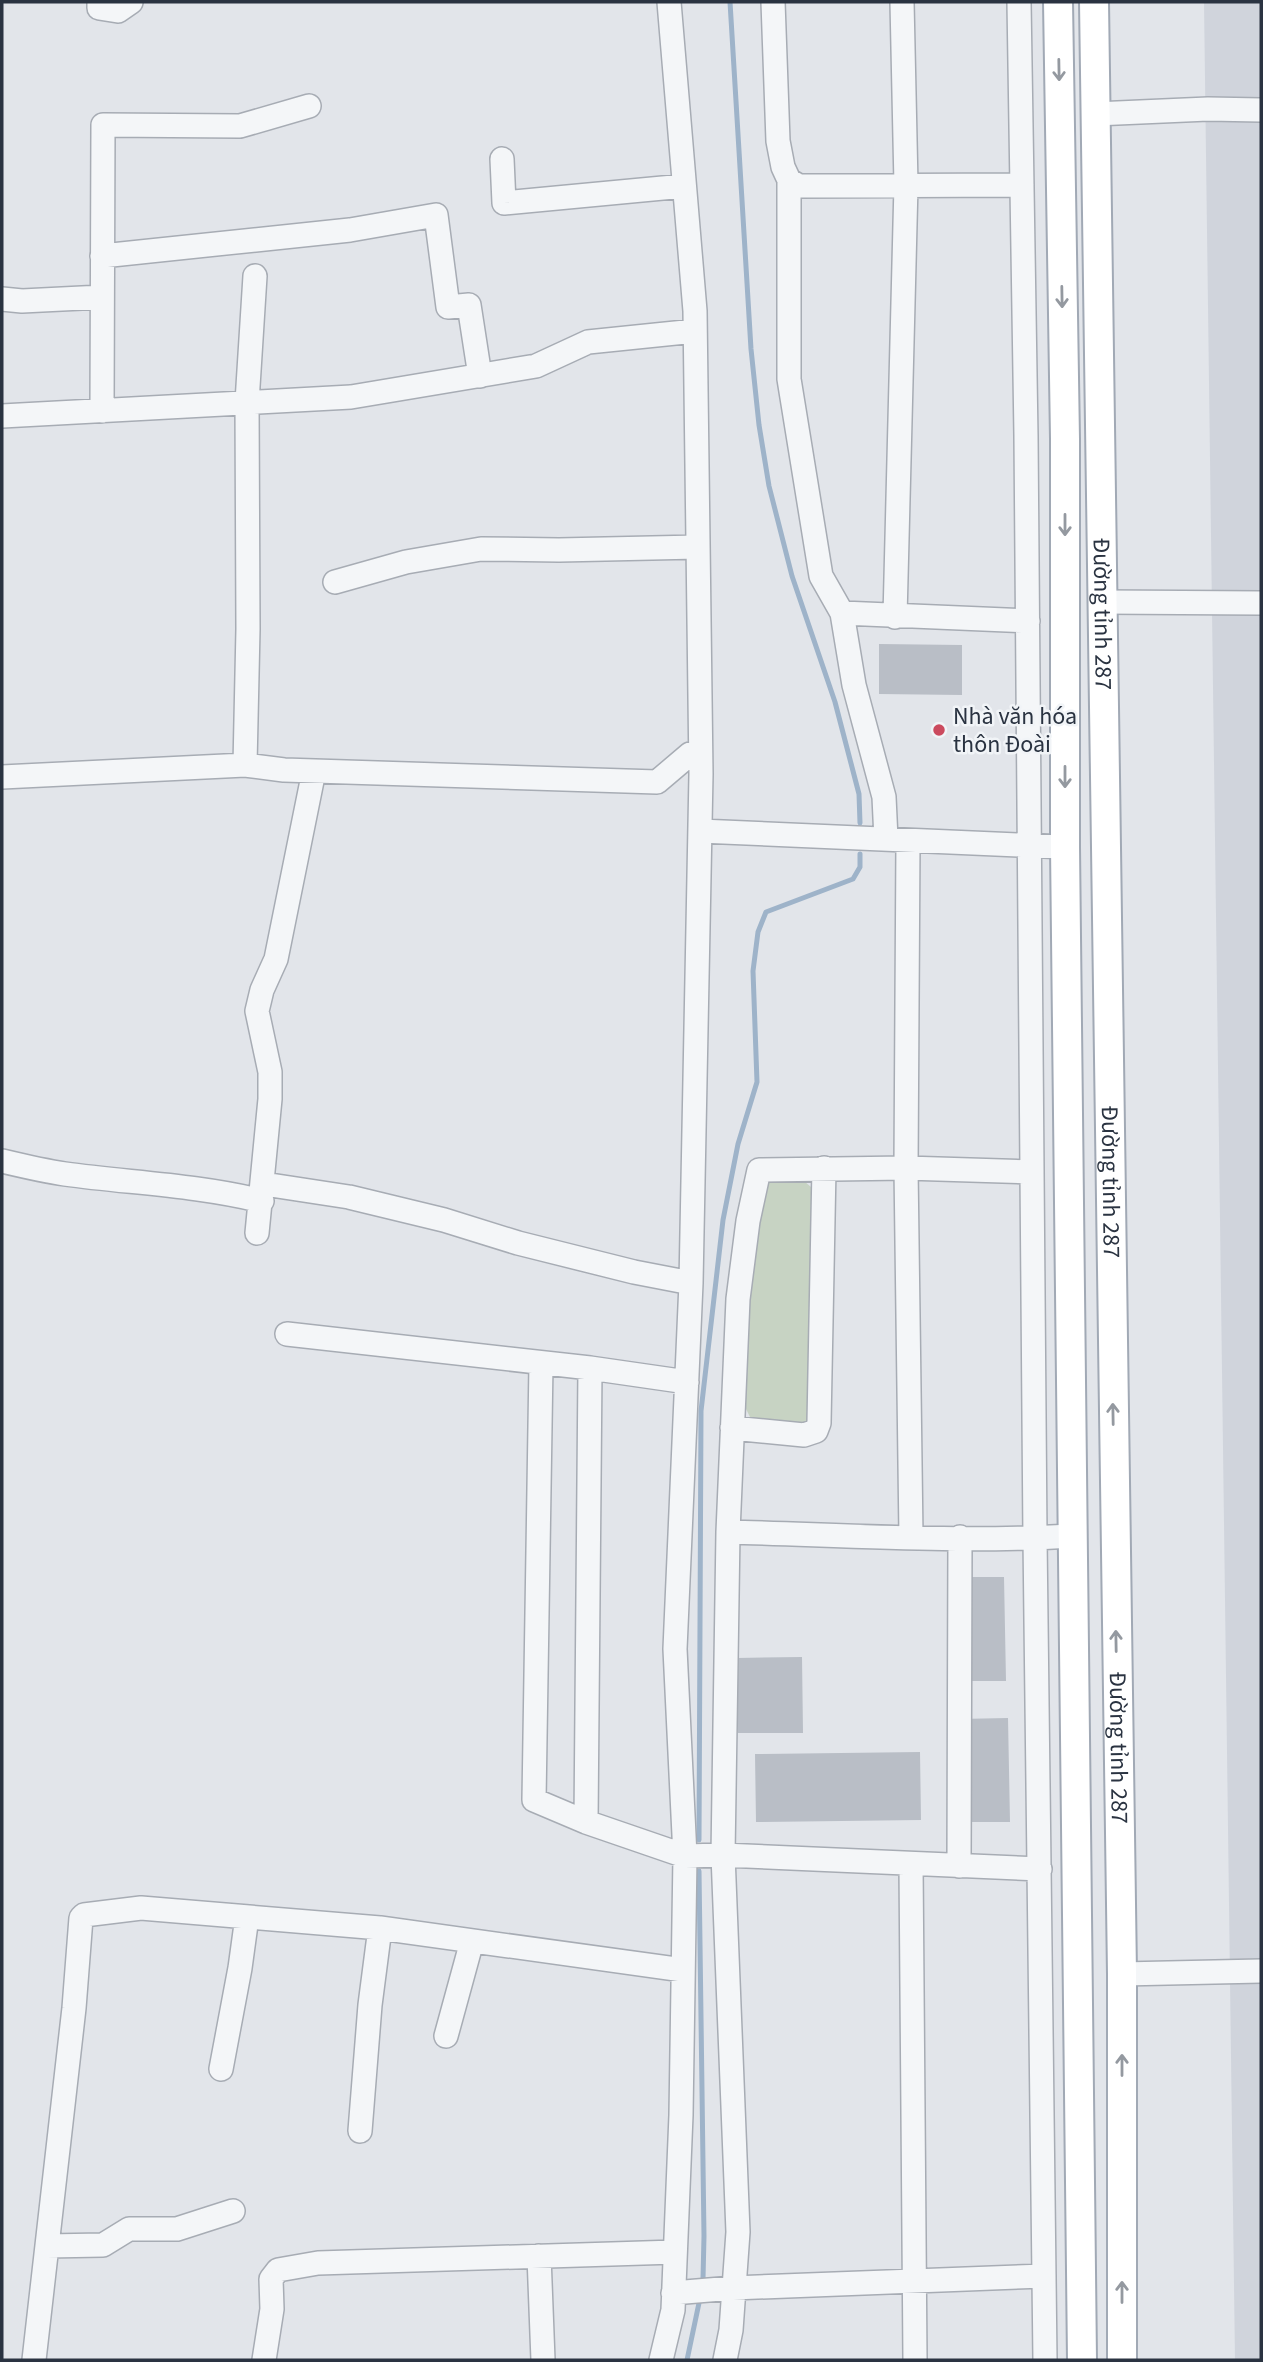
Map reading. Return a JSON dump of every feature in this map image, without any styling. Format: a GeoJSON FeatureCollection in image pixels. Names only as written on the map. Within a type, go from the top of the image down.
{"type":"FeatureCollection","features":[{"type":"Feature","properties":{"kind":"main road","name":"Đường tỉnh 287"},"geometry":{"type":"LineString","coordinates":[[1058,2],[1065,466],[1065,847],[1082,2360]]}},
{"type":"Feature","properties":{"kind":"main road","name":"Đường tỉnh 287"},"geometry":{"type":"LineString","coordinates":[[1094,2],[1122,1974],[1122,2360]]}},
{"type":"Feature","properties":{"kind":"main road"},"geometry":{"type":"LineString","coordinates":[[1078,1874],[1120,1874]]}},
{"type":"Feature","properties":{"kind":"street"},"geometry":{"type":"LineString","coordinates":[[99,2],[99,8],[118,11],[131,2]]}},
{"type":"Feature","properties":{"kind":"street"},"geometry":{"type":"LineString","coordinates":[[662,2360],[673,2310],[681,2115],[685,1856],[675,1649],[691,1283],[700,831],[695,331],[669,2]]}},
{"type":"Feature","properties":{"kind":"street"},"geometry":{"type":"LineString","coordinates":[[773,2],[778,141],[783,167],[789,180],[789,379],[821,576],[842,613],[854,685],[897,840],[906,1168],[911,1537]]}},
{"type":"Feature","properties":{"kind":"street"},"geometry":{"type":"LineString","coordinates":[[895,617],[906,186],[902,2]]}},
{"type":"Feature","properties":{"kind":"street"},"geometry":{"type":"LineString","coordinates":[[1019,2],[1028,621],[1045,2360]]}},
{"type":"Feature","properties":{"kind":"street"},"geometry":{"type":"LineString","coordinates":[[102,411],[103,125],[240,125],[309,106]]}},
{"type":"Feature","properties":{"kind":"street"},"geometry":{"type":"LineString","coordinates":[[1095,114],[1208,109],[1261,110]]}},
{"type":"Feature","properties":{"kind":"street"},"geometry":{"type":"LineString","coordinates":[[502,159],[504,203],[684,186]]}},
{"type":"Feature","properties":{"kind":"street"},"geometry":{"type":"LineString","coordinates":[[789,180],[799,186],[1022,185]]}},
{"type":"Feature","properties":{"kind":"street"},"geometry":{"type":"LineString","coordinates":[[103,256],[349,230],[436,215],[449,307],[469,305],[480,376]]}},
{"type":"Feature","properties":{"kind":"street"},"geometry":{"type":"LineString","coordinates":[[245,765],[247,402],[255,276]]}},
{"type":"Feature","properties":{"kind":"street"},"geometry":{"type":"LineString","coordinates":[[2,299],[22,301],[102,297]]}},
{"type":"Feature","properties":{"kind":"street"},"geometry":{"type":"LineString","coordinates":[[2,416],[351,397],[536,366],[588,342],[695,331]]}},
{"type":"Feature","properties":{"kind":"street"},"geometry":{"type":"LineString","coordinates":[[335,582],[407,562],[481,549],[698,547]]}},
{"type":"Feature","properties":{"kind":"street"},"geometry":{"type":"LineString","coordinates":[[1102,602],[1261,603]]}},
{"type":"Feature","properties":{"kind":"street"},"geometry":{"type":"LineString","coordinates":[[842,613],[1028,621]]}},
{"type":"Feature","properties":{"kind":"street"},"geometry":{"type":"LineString","coordinates":[[2,776],[245,765],[284,770],[657,782],[690,754],[700,751]]}},
{"type":"Feature","properties":{"kind":"street"},"geometry":{"type":"LineString","coordinates":[[257,1233],[263,1192],[270,1072],[257,1012],[262,990],[275,959],[314,771]]}},
{"type":"Feature","properties":{"kind":"street"},"geometry":{"type":"LineString","coordinates":[[700,831],[1065,847]]}},
{"type":"Feature","properties":{"kind":"street"},"geometry":{"type":"LineString","coordinates":[[2,1161],[64,1174],[349,1197],[444,1220],[518,1244],[691,1283]]}},
{"type":"Feature","properties":{"kind":"street"},"geometry":{"type":"LineString","coordinates":[[732,1428],[804,1435],[816,1431],[819,1423],[824,1168]]}},
{"type":"Feature","properties":{"kind":"street"},"geometry":{"type":"LineString","coordinates":[[725,2360],[731,2330],[738,2232],[723,1855],[728,1532],[738,1299],[748,1221],[759,1170],[906,1168],[1032,1172]]}},
{"type":"Feature","properties":{"kind":"street"},"geometry":{"type":"LineString","coordinates":[[287,1334],[590,1368],[687,1382]]}},
{"type":"Feature","properties":{"kind":"street"},"geometry":{"type":"LineString","coordinates":[[541,1364],[534,1800],[586,1822],[685,1856],[723,1855],[1040,1869]]}},
{"type":"Feature","properties":{"kind":"street"},"geometry":{"type":"LineString","coordinates":[[586,1822],[590,1368]]}},
{"type":"Feature","properties":{"kind":"street"},"geometry":{"type":"LineString","coordinates":[[728,1532],[911,1537],[1072,1536]]}},
{"type":"Feature","properties":{"kind":"street"},"geometry":{"type":"LineString","coordinates":[[959,1866],[960,1537]]}},
{"type":"Feature","properties":{"kind":"street"},"geometry":{"type":"LineString","coordinates":[[911,1864],[915,2360]]}},
{"type":"Feature","properties":{"kind":"street"},"geometry":{"type":"LineString","coordinates":[[34,2360],[74,2008],[81,1918],[84,1914],[141,1908],[380,1928],[683,1970]]}},
{"type":"Feature","properties":{"kind":"street"},"geometry":{"type":"LineString","coordinates":[[221,2069],[247,1917]]}},
{"type":"Feature","properties":{"kind":"street"},"geometry":{"type":"LineString","coordinates":[[360,2131],[370,2006],[380,1928]]}},
{"type":"Feature","properties":{"kind":"street"},"geometry":{"type":"LineString","coordinates":[[446,2036],[472,1941]]}},
{"type":"Feature","properties":{"kind":"street"},"geometry":{"type":"LineString","coordinates":[[1122,1974],[1261,1971]]}},
{"type":"Feature","properties":{"kind":"street"},"geometry":{"type":"LineString","coordinates":[[47,2246],[103,2245],[129,2229],[177,2229],[233,2211]]}},
{"type":"Feature","properties":{"kind":"street"},"geometry":{"type":"LineString","coordinates":[[264,2360],[272,2309],[271,2279],[278,2270],[318,2263],[675,2252]]}},
{"type":"Feature","properties":{"kind":"street"},"geometry":{"type":"LineString","coordinates":[[539,2256],[543,2360]]}},
{"type":"Feature","properties":{"kind":"street"},"geometry":{"type":"LineString","coordinates":[[673,2293],[733,2288],[1044,2276]]}},
{"type":"Feature","properties":{"kind":"shaded area"},"geometry":{"type":"Polygon","coordinates":[[[1204,2],[1261,2],[1261,2360],[1235,2360],[1204,2]]]}},
{"type":"Feature","properties":{"kind":"green space"},"geometry":{"type":"Polygon","coordinates":[[[774,1180],[804,1181],[811,1187],[817,1200],[817,1426],[752,1421],[742,1401],[752,1264],[765,1185],[774,1180]]]}},
{"type":"Feature","properties":{"kind":"building"},"geometry":{"type":"Polygon","coordinates":[[[879,644],[962,645],[962,695],[879,694],[879,644]]]}},
{"type":"Feature","properties":{"kind":"building"},"geometry":{"type":"Polygon","coordinates":[[[955,1577],[1004,1577],[1006,1681],[957,1681],[955,1577]]]}},
{"type":"Feature","properties":{"kind":"building"},"geometry":{"type":"Polygon","coordinates":[[[802,1657],[803,1733],[738,1733],[737,1658],[802,1657]]]}},
{"type":"Feature","properties":{"kind":"building"},"geometry":{"type":"Polygon","coordinates":[[[1008,1718],[1010,1822],[961,1822],[959,1719],[1008,1718]]]}},
{"type":"Feature","properties":{"kind":"building"},"geometry":{"type":"Polygon","coordinates":[[[920,1752],[921,1820],[756,1822],[755,1754],[920,1752]]]}},
{"type":"Feature","properties":{"kind":"waterway"},"geometry":{"type":"LineString","coordinates":[[730,2],[751,349],[759,425],[769,486],[792,576],[835,702],[859,794],[860,823]]}},
{"type":"Feature","properties":{"kind":"waterway"},"geometry":{"type":"LineString","coordinates":[[699,1840],[701,1411],[723,1220],[738,1144],[757,1082],[753,971],[758,932],[766,912],[853,879],[860,867],[860,854]]}},
{"type":"Feature","properties":{"kind":"waterway"},"geometry":{"type":"LineString","coordinates":[[699,1871],[703,2279]]}},
{"type":"Feature","properties":{"kind":"waterway"},"geometry":{"type":"LineString","coordinates":[[687,2360],[699,2303]]}},
{"type":"Feature","properties":{"kind":"place","name":"Nhà văn hóa thôn Đoài"},"geometry":{"type":"Point","coordinates":[939,730]}}]}
